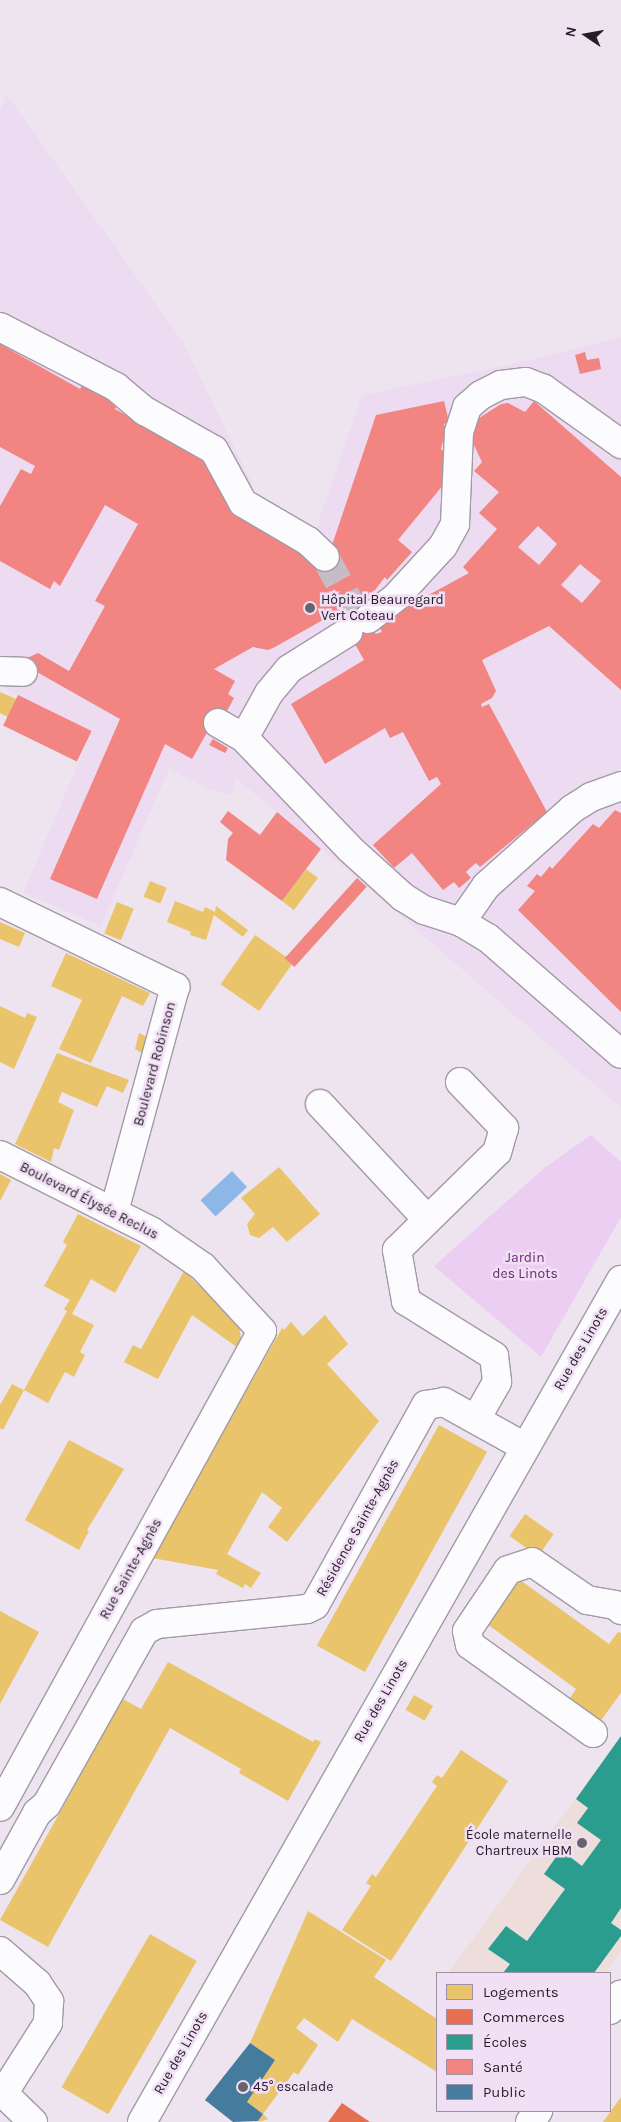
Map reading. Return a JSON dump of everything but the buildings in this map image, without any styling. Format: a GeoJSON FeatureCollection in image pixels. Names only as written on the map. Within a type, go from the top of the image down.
{"type":"FeatureCollection","features":[{"type":"Feature","properties":{"kind":"street"},"geometry":{"type":"LineString","coordinates":[[0,327],[116,387],[144,411],[214,450],[243,504],[308,542],[324,557]]}},
{"type":"Feature","properties":{"kind":"street"},"geometry":{"type":"LineString","coordinates":[[244,738],[269,693],[290,669],[358,626],[398,596],[436,554],[455,524],[459,432],[467,407],[481,395],[501,385],[526,382],[544,388],[621,444]]}},
{"type":"Feature","properties":{"kind":"street"},"geometry":{"type":"LineString","coordinates":[[218,723],[244,738],[350,849],[404,897],[424,910],[461,922],[488,938],[621,1054]]}},
{"type":"Feature","properties":{"kind":"street"},"geometry":{"type":"LineString","coordinates":[[461,922],[486,886],[572,809],[591,797],[621,786]]}},
{"type":"Feature","properties":{"kind":"street","name":"Boulevard Robinson"},"geometry":{"type":"LineString","coordinates":[[0,902],[175,988],[114,1212]]}},
{"type":"Feature","properties":{"kind":"street"},"geometry":{"type":"LineString","coordinates":[[460,1082],[504,1128],[497,1152],[397,1250],[406,1302],[494,1356],[497,1382],[476,1419]]}},
{"type":"Feature","properties":{"kind":"street"},"geometry":{"type":"LineString","coordinates":[[320,1104],[427,1220]]}},
{"type":"Feature","properties":{"kind":"street","name":"Boulevard Élysée Reclus"},"geometry":{"type":"LineString","coordinates":[[0,1155],[151,1230],[203,1268],[262,1331]]}},
{"type":"Feature","properties":{"kind":"street","name":"Rue des Linots"},"geometry":{"type":"LineString","coordinates":[[142,2122],[621,1280]]}},
{"type":"Feature","properties":{"kind":"street","name":"Rue Sainte-Agnès"},"geometry":{"type":"LineString","coordinates":[[0,1806],[262,1331]]}},
{"type":"Feature","properties":{"kind":"street","name":"Résidence Sainte-Agnès"},"geometry":{"type":"LineString","coordinates":[[0,1880],[37,1813],[47,1804],[144,1631],[157,1624],[307,1609],[315,1605],[426,1404],[444,1402],[525,1447]]}},
{"type":"Feature","properties":{"kind":"street"},"geometry":{"type":"LineString","coordinates":[[592,1733],[470,1645],[467,1631],[508,1570],[532,1562],[587,1600],[615,1606],[621,1610]]}},
{"type":"Feature","properties":{"kind":"street"},"geometry":{"type":"LineString","coordinates":[[0,1951],[37,1983],[49,2001],[48,2023],[2,2092],[32,2122]]}},
{"type":"Feature","properties":{"kind":"street"},"geometry":{"type":"LineString","coordinates":[[611,2009],[621,1994]]}},
{"type":"Feature","properties":{"kind":"shaded area","name":"Hôpital Beauregard Vert Coteau"},"geometry":{"type":"Polygon","coordinates":[[[7,95],[183,342],[252,483],[250,491],[316,529],[362,395],[509,365],[621,337],[621,1108],[357,878],[235,778],[233,795],[211,790],[169,769],[101,926],[23,893],[92,731],[0,686],[0,111],[7,95]]]}},
{"type":"Feature","properties":{"kind":"shaded area","name":"École maternelle Chartreux HBM"},"geometry":{"type":"Polygon","coordinates":[[[621,1736],[621,1951],[606,1972],[449,1972],[621,1736]]]}},
{"type":"Feature","properties":{"kind":"green space","name":"Jardin des Linots"},"geometry":{"type":"Polygon","coordinates":[[[591,1135],[621,1162],[621,1217],[541,1357],[434,1266],[543,1169],[591,1135]]]}},
{"type":"Feature","properties":{"kind":"water"},"geometry":{"type":"Polygon","coordinates":[[[232,1171],[247,1187],[216,1216],[201,1200],[232,1171]]]}},
{"type":"Feature","properties":{"kind":"tunnel"},"geometry":{"type":"LineString","coordinates":[[325,557],[361,623]]}},
{"type":"Feature","properties":{"kind":"place","name":"Hôpital Beauregard Vert Coteau"},"geometry":{"type":"Point","coordinates":[310,608]}},
{"type":"Feature","properties":{"kind":"place","name":"École maternelle Chartreux HBM"},"geometry":{"type":"Point","coordinates":[582,1843]}},
{"type":"Feature","properties":{"kind":"place","name":"45° escalade"},"geometry":{"type":"Point","coordinates":[243,2087]}}]}
